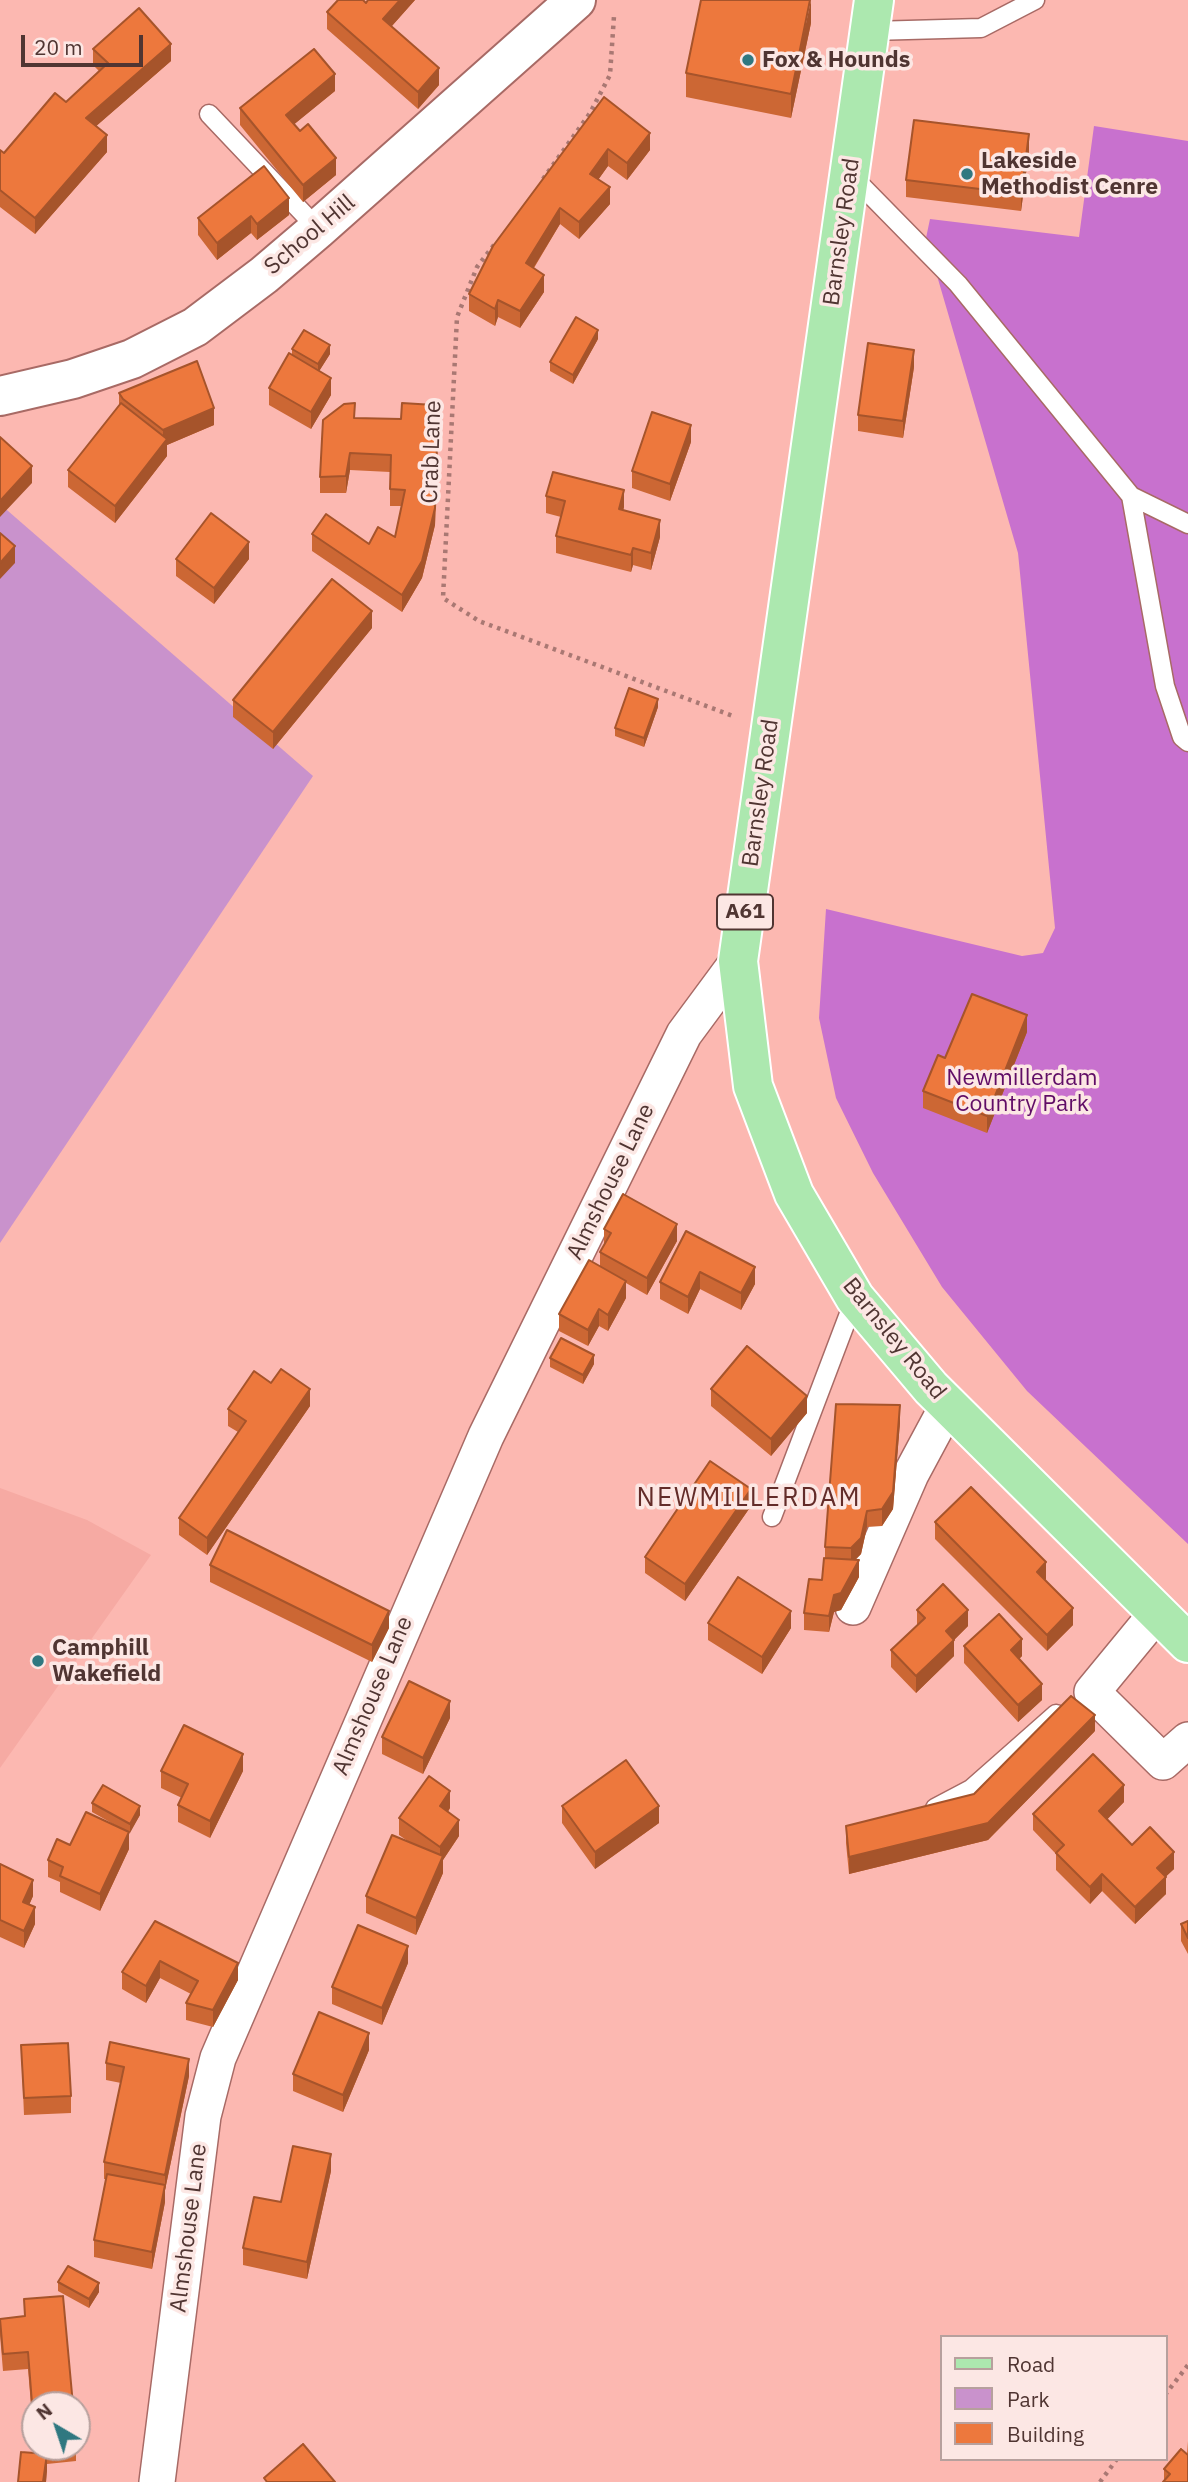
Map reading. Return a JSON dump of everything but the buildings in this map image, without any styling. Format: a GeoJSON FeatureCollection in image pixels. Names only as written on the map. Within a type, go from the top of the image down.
{"type":"FeatureCollection","features":[{"type":"Feature","properties":{"kind":"main road","name":"Barnsley Road"},"geometry":{"type":"LineString","coordinates":[[873,15],[738,961],[753,1086],[794,1194],[855,1298],[931,1388],[1188,1643]]}},
{"type":"Feature","properties":{"kind":"street","name":"School Hill"},"geometry":{"type":"LineString","coordinates":[[0,396],[73,379],[132,359],[195,327],[264,275],[318,229],[561,9]]}},
{"type":"Feature","properties":{"kind":"street","name":"Almshouse Lane"},"geometry":{"type":"LineString","coordinates":[[156,2482],[203,2116],[218,2057],[486,1436],[684,1034],[738,961]]}},
{"type":"Feature","properties":{"kind":"street"},"geometry":{"type":"LineString","coordinates":[[853,1607],[911,1474],[948,1405]]}},
{"type":"Feature","properties":{"kind":"street"},"geometry":{"type":"LineString","coordinates":[[1157,1613],[1092,1692],[1163,1762],[1188,1740]]}},
{"type":"Feature","properties":{"kind":"lane"},"geometry":{"type":"LineString","coordinates":[[873,15],[981,29],[1035,0]]}},
{"type":"Feature","properties":{"kind":"lane"},"geometry":{"type":"LineString","coordinates":[[209,114],[318,229]]}},
{"type":"Feature","properties":{"kind":"lane"},"geometry":{"type":"LineString","coordinates":[[850,174],[958,284],[1131,496],[1188,524]]}},
{"type":"Feature","properties":{"kind":"lane"},"geometry":{"type":"LineString","coordinates":[[1131,496],[1165,686],[1182,737],[1188,742]]}},
{"type":"Feature","properties":{"kind":"lane"},"geometry":{"type":"LineString","coordinates":[[772,1517],[855,1298]]}},
{"type":"Feature","properties":{"kind":"lane"},"geometry":{"type":"LineString","coordinates":[[912,1815],[939,1807],[971,1789],[1053,1716],[1092,1692]]}},
{"type":"Feature","properties":{"kind":"path"},"geometry":{"type":"LineString","coordinates":[[539,184],[590,113],[610,75],[614,12]]}},
{"type":"Feature","properties":{"kind":"path","name":"Crab Lane"},"geometry":{"type":"LineString","coordinates":[[500,237],[477,267],[457,317],[443,598],[479,621],[770,730]]}},
{"type":"Feature","properties":{"kind":"path"},"geometry":{"type":"LineString","coordinates":[[1167,2392],[1188,2365]]}},
{"type":"Feature","properties":{"kind":"path"},"geometry":{"type":"LineString","coordinates":[[1100,2482],[1116,2461]]}},
{"type":"Feature","properties":{"kind":"shaded area","name":"Camphill Wakefield"},"geometry":{"type":"Polygon","coordinates":[[[0,1488],[87,1520],[151,1555],[0,1768],[0,1488]]]}},
{"type":"Feature","properties":{"kind":"green space","name":"Newmillerdam Country Park"},"geometry":{"type":"Polygon","coordinates":[[[1094,126],[1188,141],[1188,1544],[1027,1391],[942,1287],[873,1173],[836,1098],[819,1018],[826,909],[1022,956],[1043,953],[1055,928],[1018,553],[926,238],[930,219],[1079,237],[1094,126]]]}},
{"type":"Feature","properties":{"kind":"green space"},"geometry":{"type":"Polygon","coordinates":[[[0,504],[313,776],[0,1243],[0,504]]]}},
{"type":"Feature","properties":{"kind":"place","name":"Fox & Hounds"},"geometry":{"type":"Point","coordinates":[748,60]}},
{"type":"Feature","properties":{"kind":"place","name":"Lakeside Methodist Cenre"},"geometry":{"type":"Point","coordinates":[967,174]}},
{"type":"Feature","properties":{"kind":"place","name":"Camphill Wakefield"},"geometry":{"type":"Point","coordinates":[38,1661]}},
{"type":"Feature","properties":{"kind":"district","name":"NEWMILLERDAM"},"geometry":{"type":"Point","coordinates":[749,1498]}}]}
